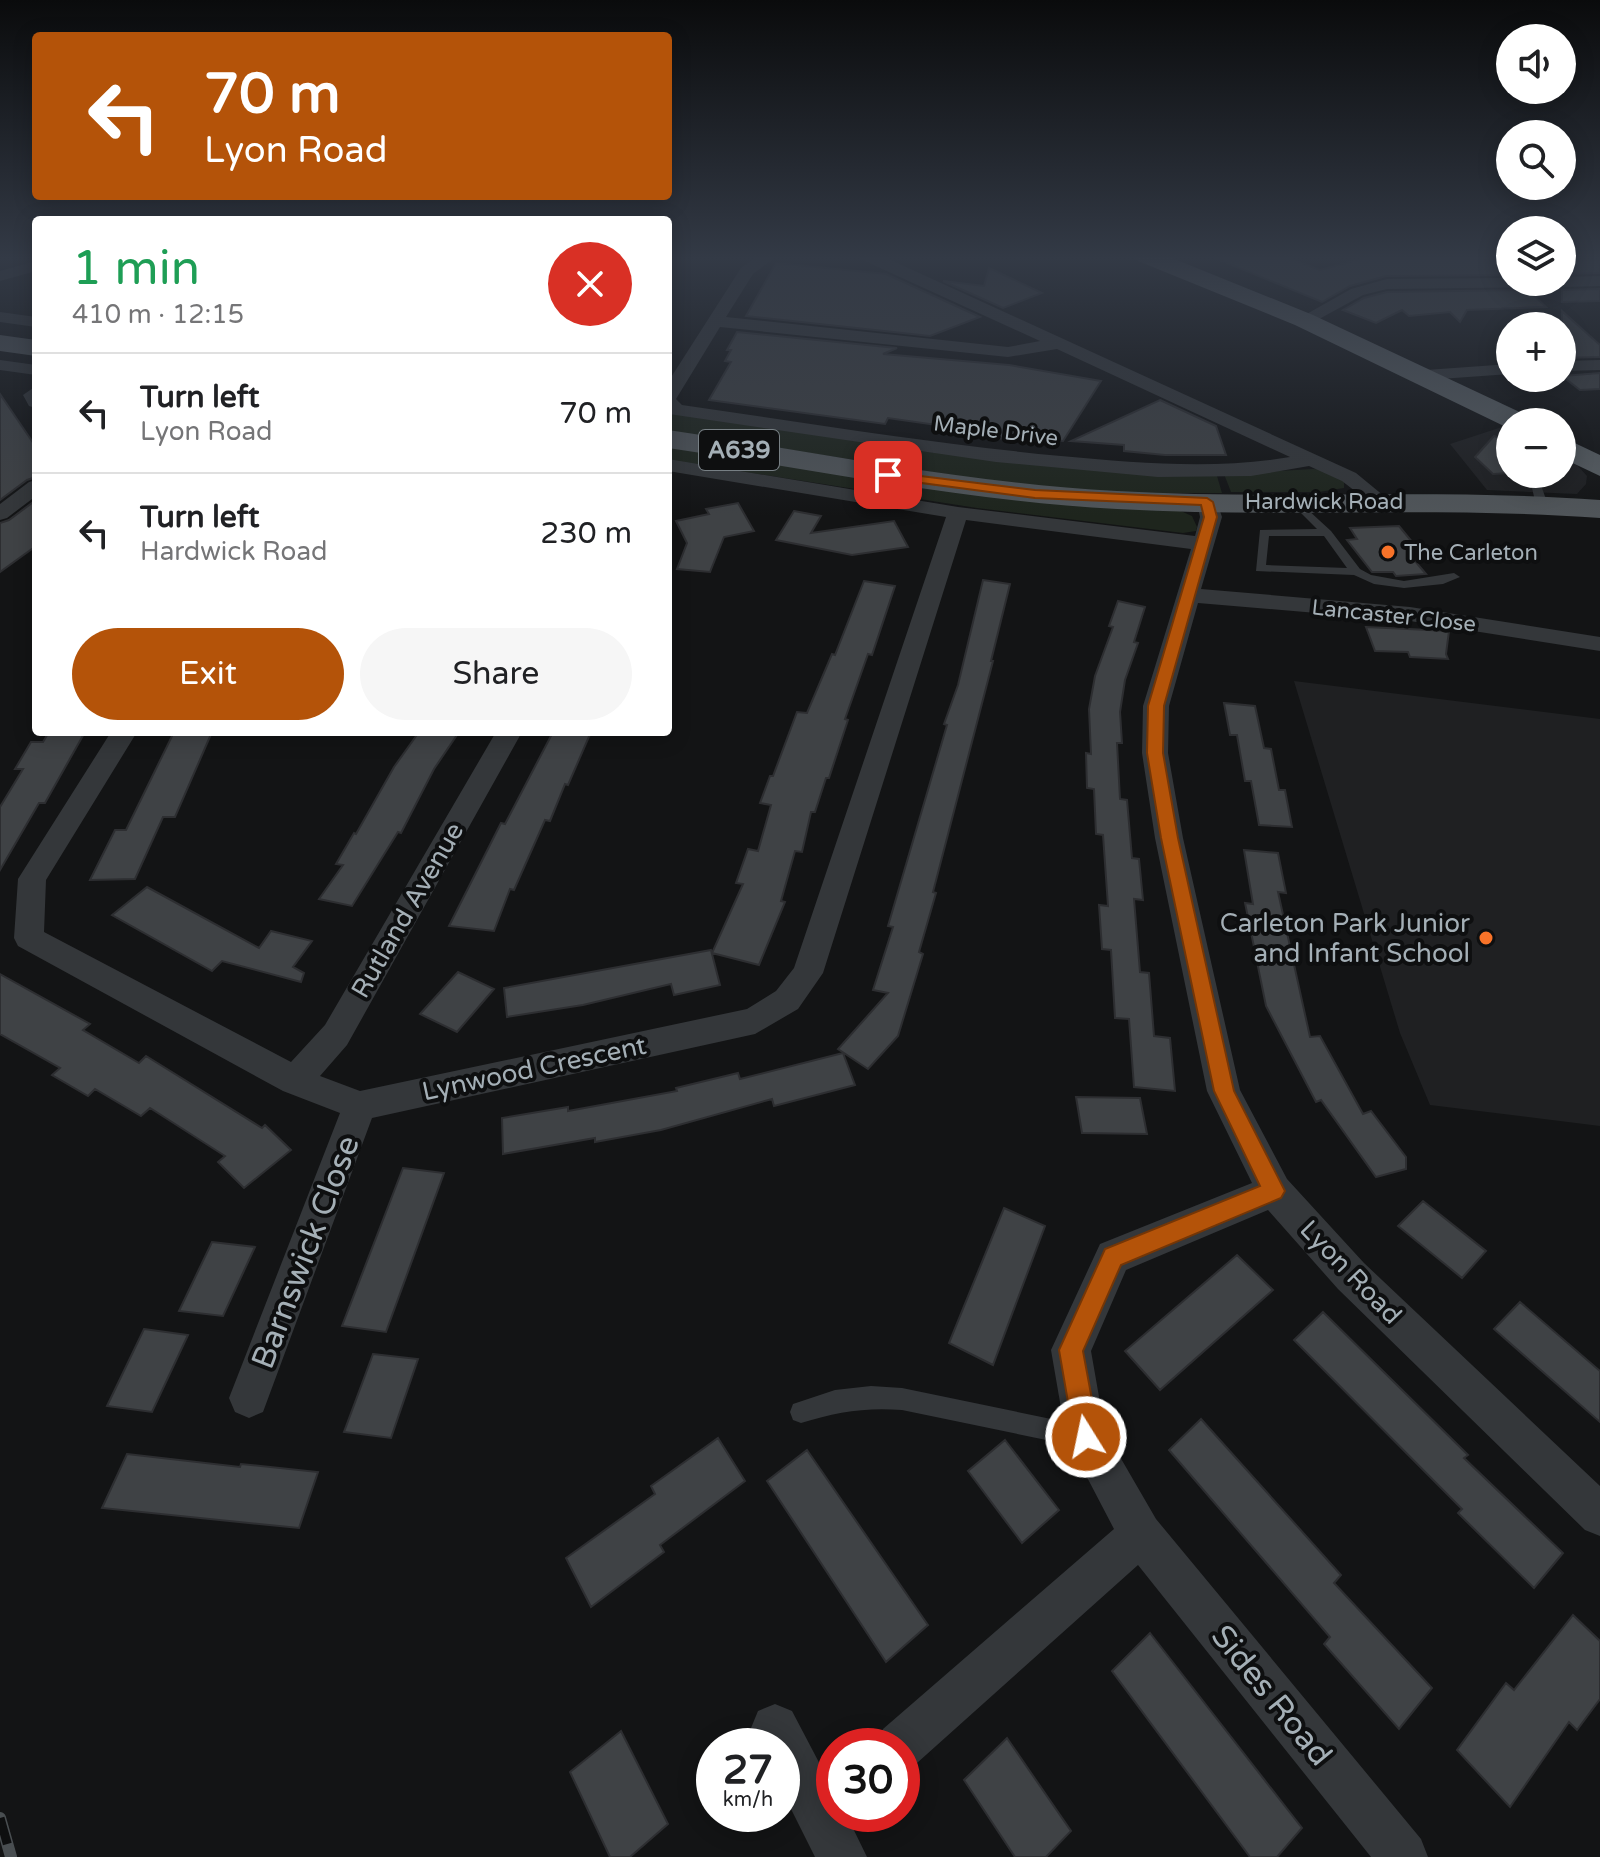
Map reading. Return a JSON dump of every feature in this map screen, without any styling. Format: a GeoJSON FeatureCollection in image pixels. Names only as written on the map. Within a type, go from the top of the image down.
{"type":"FeatureCollection","features":[{"type":"Feature","properties":{"kind":"highway"},"geometry":{"type":"LineString","coordinates":[[1354,343],[1496,411]]}},
{"type":"Feature","properties":{"kind":"main road"},"geometry":{"type":"LineString","coordinates":[[0,343],[32,347]]}},
{"type":"Feature","properties":{"kind":"main road","name":"Hardwick Road"},"geometry":{"type":"LineString","coordinates":[[672,440],[970,487],[1117,500],[1380,501],[1600,509]]}},
{"type":"Feature","properties":{"kind":"street"},"geometry":{"type":"LineString","coordinates":[[672,401],[702,343]]}},
{"type":"Feature","properties":{"kind":"street"},"geometry":{"type":"LineString","coordinates":[[919,343],[1008,352],[1056,344]]}},
{"type":"Feature","properties":{"kind":"street"},"geometry":{"type":"LineString","coordinates":[[1053,343],[1361,484],[1380,501]]}},
{"type":"Feature","properties":{"kind":"street"},"geometry":{"type":"LineString","coordinates":[[0,365],[32,369]]}},
{"type":"Feature","properties":{"kind":"street"},"geometry":{"type":"LineString","coordinates":[[1576,366],[1600,365]]}},
{"type":"Feature","properties":{"kind":"street"},"geometry":{"type":"LineString","coordinates":[[1426,375],[1496,370]]}},
{"type":"Feature","properties":{"kind":"street","name":"Maple Drive"},"geometry":{"type":"LineString","coordinates":[[672,403],[996,456],[1158,471],[1251,470],[1311,460]]}},
{"type":"Feature","properties":{"kind":"street"},"geometry":{"type":"LineString","coordinates":[[672,466],[958,513],[1203,544]]}},
{"type":"Feature","properties":{"kind":"street"},"geometry":{"type":"LineString","coordinates":[[0,514],[32,489]]}},
{"type":"Feature","properties":{"kind":"street","name":"Lyon Road"},"geometry":{"type":"LineString","coordinates":[[1207,502],[1211,517],[1156,706],[1155,753],[1169,838],[1224,1091],[1274,1191],[1351,1276],[1600,1515]]}},
{"type":"Feature","properties":{"kind":"street","name":"Lynwood Crescent"},"geometry":{"type":"LineString","coordinates":[[360,1106],[755,1021],[787,1000],[808,973],[958,513]]}},
{"type":"Feature","properties":{"kind":"street","name":"Lancaster Close"},"geometry":{"type":"LineString","coordinates":[[1188,595],[1410,614],[1600,644]]}},
{"type":"Feature","properties":{"kind":"street"},"geometry":{"type":"LineString","coordinates":[[121,736],[32,879],[29,938],[295,1081],[360,1106]]}},
{"type":"Feature","properties":{"kind":"street","name":"Rutland Avenue"},"geometry":{"type":"LineString","coordinates":[[295,1081],[336,1035],[507,736]]}},
{"type":"Feature","properties":{"kind":"street","name":"Barnswick Close"},"geometry":{"type":"LineString","coordinates":[[249,1398],[360,1106]]}},
{"type":"Feature","properties":{"kind":"street","name":"Sides Road"},"geometry":{"type":"LineString","coordinates":[[1274,1191],[1113,1257],[1071,1350],[1086,1437],[1141,1534],[1403,1857]]}},
{"type":"Feature","properties":{"kind":"street"},"geometry":{"type":"LineString","coordinates":[[920,1728],[1141,1534]]}},
{"type":"Feature","properties":{"kind":"street"},"geometry":{"type":"LineString","coordinates":[[800,1771],[816,1798]]}},
{"type":"Feature","properties":{"kind":"lane"},"geometry":{"type":"LineString","coordinates":[[1537,488],[1542,505]]}},
{"type":"Feature","properties":{"kind":"lane"},"geometry":{"type":"LineString","coordinates":[[1295,501],[1327,533],[1356,572],[1367,579],[1432,584],[1454,577]]}},
{"type":"Feature","properties":{"kind":"lane"},"geometry":{"type":"LineString","coordinates":[[1327,533],[1264,532],[1260,568],[1356,572]]}},
{"type":"Feature","properties":{"kind":"lane"},"geometry":{"type":"LineString","coordinates":[[801,1412],[835,1401],[871,1397],[902,1399],[1086,1437]]}},
{"type":"Feature","properties":{"kind":"shaded area"},"geometry":{"type":"Polygon","coordinates":[[[672,412],[1217,476],[1222,493],[1131,493],[1009,484],[672,432],[672,412]]]}},
{"type":"Feature","properties":{"kind":"shaded area"},"geometry":{"type":"Polygon","coordinates":[[[1496,429],[1496,488],[1576,488],[1576,465],[1587,476],[1586,484],[1577,494],[1487,490],[1450,444],[1496,429]]]}},
{"type":"Feature","properties":{"kind":"shaded area"},"geometry":{"type":"Polygon","coordinates":[[[672,447],[1174,508],[1192,516],[1197,527],[1196,531],[1183,533],[977,508],[672,461],[672,447]]]}},
{"type":"Feature","properties":{"kind":"shaded area"},"geometry":{"type":"Polygon","coordinates":[[[1326,470],[1344,481],[1344,488],[1319,492],[1231,492],[1224,474],[1326,470]]]}},
{"type":"Feature","properties":{"kind":"shaded area","name":"Carleton Park Junior and Infant School"},"geometry":{"type":"Polygon","coordinates":[[[1294,681],[1600,719],[1600,1126],[1430,1105],[1400,1033],[1294,681]]]}},
{"type":"Feature","properties":{"kind":"building"},"geometry":{"type":"Polygon","coordinates":[[[731,343],[844,343],[897,348],[883,354],[1009,365],[1101,381],[1063,441],[1014,435],[1005,439],[935,430],[937,425],[888,418],[885,424],[709,400],[731,362],[725,361],[731,350],[727,350],[731,343]]]}},
{"type":"Feature","properties":{"kind":"building"},"geometry":{"type":"Polygon","coordinates":[[[1576,343],[1597,343],[1600,357],[1576,358],[1576,343]]]}},
{"type":"Feature","properties":{"kind":"building"},"geometry":{"type":"Polygon","coordinates":[[[1600,373],[1600,389],[1580,390],[1576,387],[1576,375],[1600,373]]]}},
{"type":"Feature","properties":{"kind":"building"},"geometry":{"type":"Polygon","coordinates":[[[0,394],[32,441],[32,478],[0,500],[0,394]]]}},
{"type":"Feature","properties":{"kind":"building"},"geometry":{"type":"Polygon","coordinates":[[[1160,400],[1216,426],[1226,455],[1165,455],[1124,451],[1124,445],[1071,441],[1160,400]]]}},
{"type":"Feature","properties":{"kind":"building"},"geometry":{"type":"Polygon","coordinates":[[[1494,436],[1496,437],[1496,474],[1475,457],[1494,436]]]}},
{"type":"Feature","properties":{"kind":"building"},"geometry":{"type":"Polygon","coordinates":[[[32,503],[32,549],[0,572],[0,523],[32,503]]]}},
{"type":"Feature","properties":{"kind":"building"},"geometry":{"type":"Polygon","coordinates":[[[738,503],[754,531],[724,537],[710,572],[677,569],[687,543],[676,521],[709,514],[706,509],[738,503]]]}},
{"type":"Feature","properties":{"kind":"building"},"geometry":{"type":"Polygon","coordinates":[[[794,511],[821,516],[811,533],[894,521],[908,547],[852,555],[776,540],[794,511]]]}},
{"type":"Feature","properties":{"kind":"building","name":"The Carleton"},"geometry":{"type":"Polygon","coordinates":[[[1399,526],[1427,560],[1415,561],[1426,574],[1396,576],[1393,572],[1372,572],[1347,540],[1357,539],[1350,528],[1399,526]]]}},
{"type":"Feature","properties":{"kind":"building"},"geometry":{"type":"Polygon","coordinates":[[[983,580],[1010,584],[993,661],[933,892],[936,893],[919,952],[923,954],[898,1036],[868,1069],[838,1049],[888,993],[873,990],[893,927],[888,926],[947,725],[944,724],[958,685],[983,580]]]}},
{"type":"Feature","properties":{"kind":"building"},"geometry":{"type":"Polygon","coordinates":[[[864,581],[895,586],[872,655],[868,654],[845,719],[848,720],[829,778],[826,778],[815,812],[811,812],[802,852],[795,851],[781,901],[785,902],[759,965],[712,953],[743,884],[736,883],[748,849],[758,851],[771,805],[760,803],[770,776],[773,776],[797,712],[807,713],[832,654],[835,655],[864,581]]]}},
{"type":"Feature","properties":{"kind":"building"},"geometry":{"type":"Polygon","coordinates":[[[1118,601],[1145,607],[1134,642],[1138,643],[1125,680],[1120,712],[1122,743],[1117,743],[1120,799],[1127,800],[1132,858],[1139,859],[1143,900],[1134,899],[1140,972],[1149,973],[1154,1036],[1170,1038],[1175,1091],[1134,1087],[1129,1019],[1115,1018],[1111,950],[1102,949],[1099,905],[1108,906],[1103,835],[1096,834],[1094,789],[1087,788],[1086,753],[1091,754],[1089,709],[1095,676],[1113,627],[1109,626],[1118,601]]]}},
{"type":"Feature","properties":{"kind":"building"},"geometry":{"type":"Polygon","coordinates":[[[1366,627],[1449,631],[1448,659],[1410,657],[1408,652],[1375,651],[1366,627]]]}},
{"type":"Feature","properties":{"kind":"building"},"geometry":{"type":"Polygon","coordinates":[[[1224,703],[1255,706],[1264,748],[1271,749],[1279,790],[1285,790],[1292,827],[1259,825],[1251,781],[1245,781],[1237,735],[1230,735],[1224,703]]]}},
{"type":"Feature","properties":{"kind":"building"},"geometry":{"type":"Polygon","coordinates":[[[47,736],[83,736],[45,803],[39,803],[0,870],[0,807],[23,769],[15,769],[31,742],[43,742],[47,736]]]}},
{"type":"Feature","properties":{"kind":"building"},"geometry":{"type":"Polygon","coordinates":[[[172,736],[210,736],[175,817],[163,817],[135,879],[90,880],[115,830],[126,830],[172,736]]]}},
{"type":"Feature","properties":{"kind":"building"},"geometry":{"type":"Polygon","coordinates":[[[416,736],[456,736],[434,769],[401,833],[398,832],[352,906],[319,899],[343,865],[336,864],[416,736]]]}},
{"type":"Feature","properties":{"kind":"building"},"geometry":{"type":"Polygon","coordinates":[[[551,736],[589,736],[550,821],[545,820],[514,890],[510,889],[494,931],[449,926],[501,823],[505,824],[551,736]]]}},
{"type":"Feature","properties":{"kind":"building"},"geometry":{"type":"Polygon","coordinates":[[[1244,850],[1278,853],[1286,893],[1278,892],[1310,1037],[1320,1036],[1363,1114],[1371,1111],[1406,1157],[1406,1169],[1376,1177],[1321,1100],[1316,1102],[1266,1006],[1245,903],[1253,904],[1244,850]]]}},
{"type":"Feature","properties":{"kind":"building"},"geometry":{"type":"Polygon","coordinates":[[[147,887],[259,948],[271,931],[312,941],[293,967],[304,973],[301,982],[222,961],[212,971],[112,915],[147,887]]]}},
{"type":"Feature","properties":{"kind":"building"},"geometry":{"type":"Polygon","coordinates":[[[711,950],[720,985],[674,995],[671,984],[583,1005],[507,1017],[504,988],[711,950]]]}},
{"type":"Feature","properties":{"kind":"building"},"geometry":{"type":"Polygon","coordinates":[[[458,972],[494,989],[457,1032],[420,1014],[458,972]]]}},
{"type":"Feature","properties":{"kind":"building"},"geometry":{"type":"Polygon","coordinates":[[[0,974],[90,1024],[83,1030],[139,1063],[146,1056],[262,1128],[265,1125],[291,1150],[244,1188],[218,1162],[225,1156],[150,1108],[141,1116],[95,1089],[88,1096],[52,1075],[60,1068],[0,1034],[0,974]]]}},
{"type":"Feature","properties":{"kind":"building"},"geometry":{"type":"Polygon","coordinates":[[[843,1053],[855,1085],[774,1106],[772,1099],[661,1130],[503,1154],[502,1118],[568,1107],[568,1111],[677,1091],[676,1088],[738,1073],[740,1079],[843,1053]]]}},
{"type":"Feature","properties":{"kind":"building"},"geometry":{"type":"Polygon","coordinates":[[[1076,1097],[1140,1098],[1147,1134],[1082,1133],[1076,1097]]]}},
{"type":"Feature","properties":{"kind":"building"},"geometry":{"type":"Polygon","coordinates":[[[403,1168],[444,1173],[386,1332],[342,1326],[403,1168]]]}},
{"type":"Feature","properties":{"kind":"building"},"geometry":{"type":"Polygon","coordinates":[[[1423,1201],[1486,1251],[1462,1278],[1398,1226],[1423,1201]]]}},
{"type":"Feature","properties":{"kind":"building"},"geometry":{"type":"Polygon","coordinates":[[[1004,1208],[1045,1226],[993,1365],[949,1343],[1004,1208]]]}},
{"type":"Feature","properties":{"kind":"building"},"geometry":{"type":"Polygon","coordinates":[[[212,1242],[255,1247],[223,1316],[179,1311],[212,1242]]]}},
{"type":"Feature","properties":{"kind":"building"},"geometry":{"type":"Polygon","coordinates":[[[1237,1255],[1273,1290],[1160,1390],[1125,1351],[1237,1255]]]}},
{"type":"Feature","properties":{"kind":"building"},"geometry":{"type":"Polygon","coordinates":[[[1520,1302],[1600,1371],[1600,1422],[1494,1329],[1520,1302]]]}},
{"type":"Feature","properties":{"kind":"building"},"geometry":{"type":"Polygon","coordinates":[[[1323,1312],[1468,1455],[1464,1458],[1563,1553],[1534,1588],[1458,1513],[1462,1509],[1294,1340],[1323,1312]]]}},
{"type":"Feature","properties":{"kind":"building"},"geometry":{"type":"Polygon","coordinates":[[[144,1329],[188,1335],[152,1412],[107,1406],[144,1329]]]}},
{"type":"Feature","properties":{"kind":"building"},"geometry":{"type":"Polygon","coordinates":[[[373,1354],[418,1359],[391,1438],[344,1432],[373,1354]]]}},
{"type":"Feature","properties":{"kind":"building"},"geometry":{"type":"Polygon","coordinates":[[[1201,1419],[1341,1575],[1334,1583],[1432,1688],[1399,1729],[1324,1644],[1330,1637],[1169,1450],[1201,1419]]]}},
{"type":"Feature","properties":{"kind":"building"},"geometry":{"type":"Polygon","coordinates":[[[718,1438],[745,1481],[660,1545],[664,1552],[591,1607],[566,1558],[655,1494],[651,1486],[718,1438]]]}},
{"type":"Feature","properties":{"kind":"building"},"geometry":{"type":"Polygon","coordinates":[[[1005,1440],[1059,1510],[1022,1543],[968,1471],[1005,1440]]]}},
{"type":"Feature","properties":{"kind":"building"},"geometry":{"type":"Polygon","coordinates":[[[807,1450],[928,1625],[886,1662],[767,1481],[807,1450]]]}},
{"type":"Feature","properties":{"kind":"building"},"geometry":{"type":"Polygon","coordinates":[[[127,1454],[318,1472],[299,1528],[102,1508],[127,1454]]]}},
{"type":"Feature","properties":{"kind":"building"},"geometry":{"type":"Polygon","coordinates":[[[1573,1615],[1600,1641],[1600,1699],[1577,1730],[1569,1722],[1510,1807],[1457,1750],[1506,1683],[1514,1690],[1573,1615]]]}},
{"type":"Feature","properties":{"kind":"building"},"geometry":{"type":"Polygon","coordinates":[[[1150,1633],[1302,1828],[1277,1857],[1250,1857],[1112,1671],[1150,1633]]]}},
{"type":"Feature","properties":{"kind":"building"},"geometry":{"type":"Polygon","coordinates":[[[621,1731],[668,1824],[630,1857],[610,1857],[570,1772],[621,1731]]]}},
{"type":"Feature","properties":{"kind":"building"},"geometry":{"type":"Polygon","coordinates":[[[1007,1738],[1071,1831],[1046,1857],[1015,1857],[964,1780],[1007,1738]]]}},
{"type":"Feature","properties":{"kind":"railway"},"geometry":{"type":"LineString","coordinates":[[0,1818],[11,1857]]}},
{"type":"Feature","properties":{"kind":"place","name":"The Carleton"},"geometry":{"type":"Point","coordinates":[1388,552]}},
{"type":"Feature","properties":{"kind":"place","name":"Carleton Park Junior and Infant School"},"geometry":{"type":"Point","coordinates":[1486,938]}},
{"type":"Feature","properties":{"kind":"route"},"geometry":{"type":"LineString","coordinates":[[888,475],[1035,494],[1207,502],[1211,517],[1156,706],[1155,753],[1169,838],[1224,1091],[1274,1191],[1113,1257],[1071,1350],[1086,1437]]}}]}
